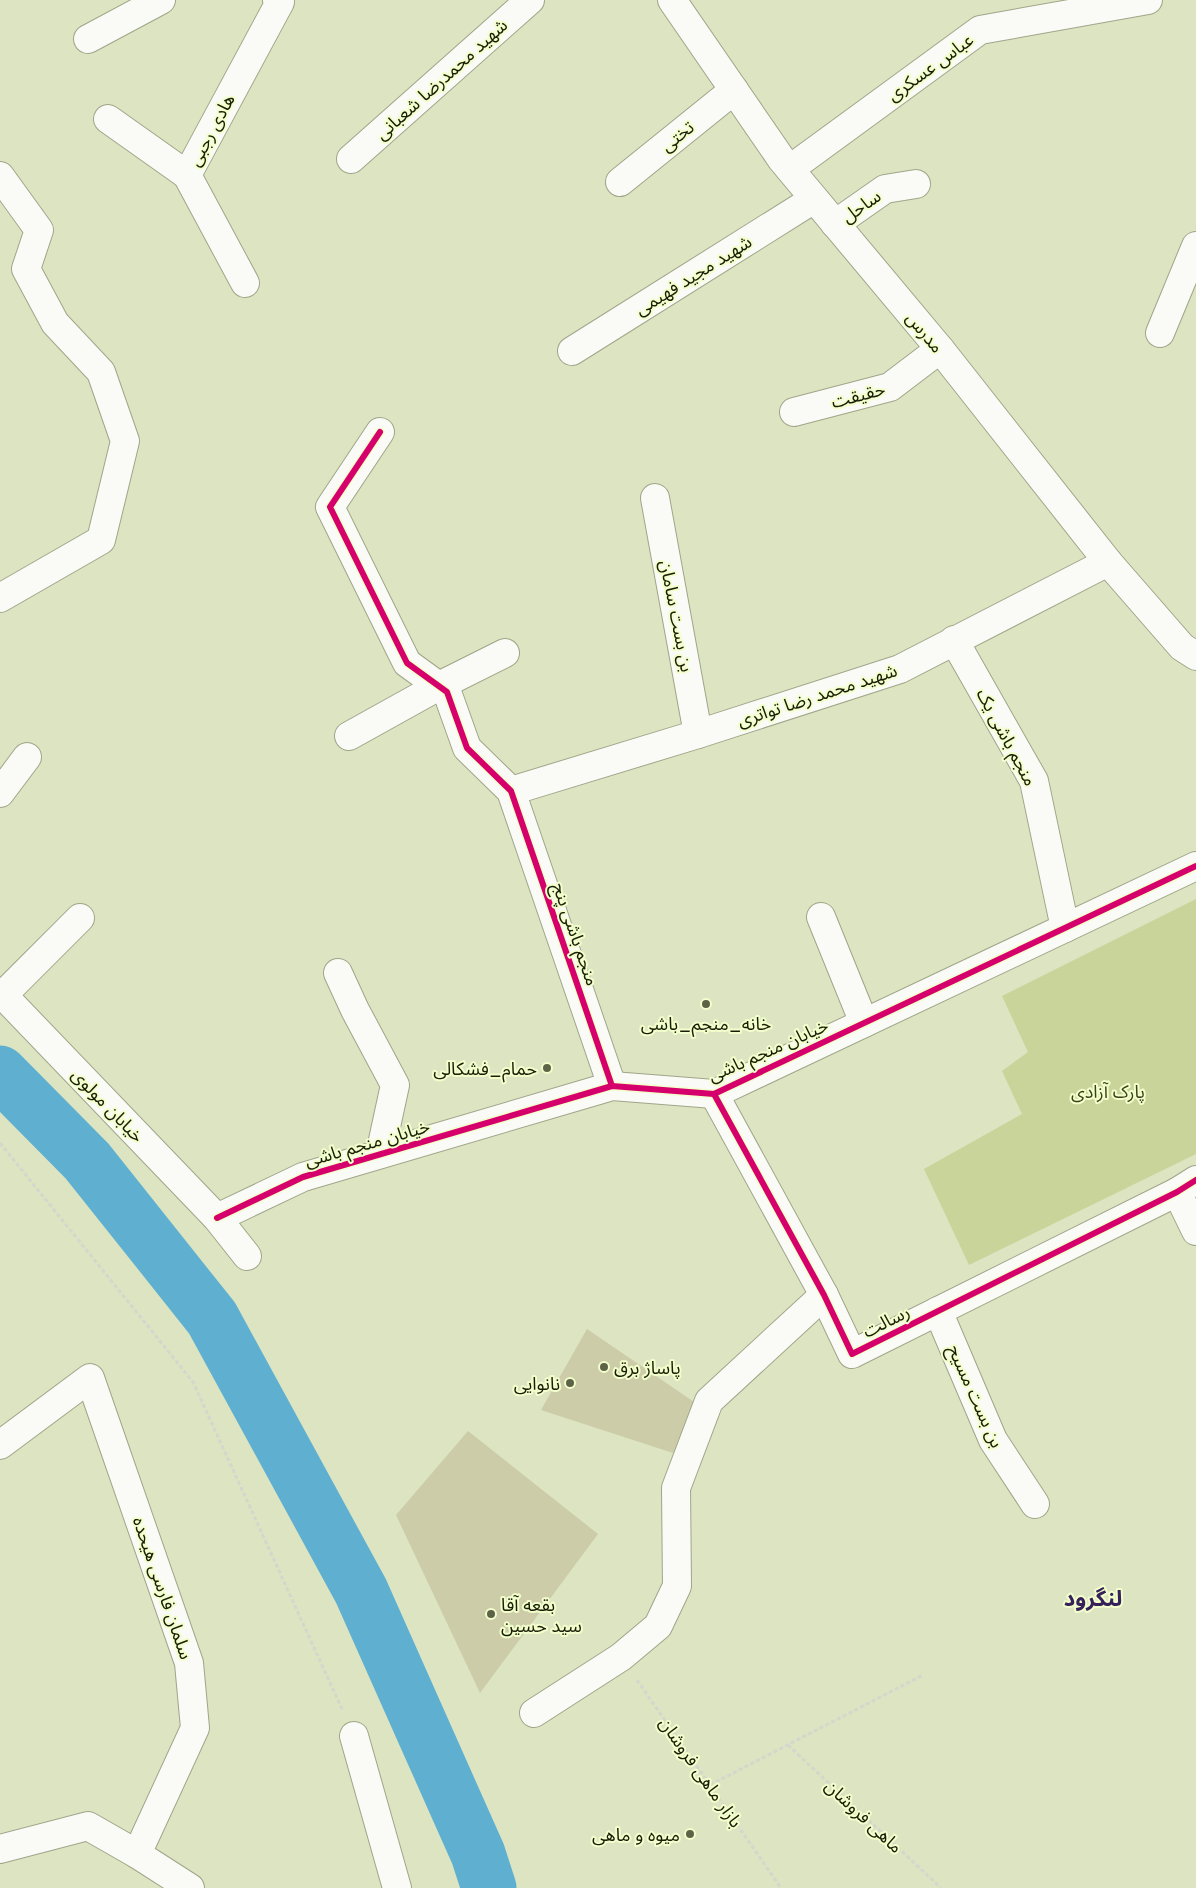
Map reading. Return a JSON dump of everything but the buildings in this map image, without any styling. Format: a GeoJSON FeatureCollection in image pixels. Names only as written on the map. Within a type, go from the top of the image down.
{"type":"FeatureCollection","features":[{"type":"Feature","properties":{"kind":"street"},"geometry":{"type":"LineString","coordinates":[[88,39],[161,0]]}},
{"type":"Feature","properties":{"kind":"street","name":"هادی رجبی"},"geometry":{"type":"LineString","coordinates":[[108,119],[187,175],[280,2],[278,0]]}},
{"type":"Feature","properties":{"kind":"street","name":"شهید محمدرضا شعبانی"},"geometry":{"type":"LineString","coordinates":[[351,159],[530,0]]}},
{"type":"Feature","properties":{"kind":"street","name":"مدرس"},"geometry":{"type":"LineString","coordinates":[[672,0],[782,160],[940,349],[1108,562],[1192,652]]}},
{"type":"Feature","properties":{"kind":"street","name":"عباس عسکری"},"geometry":{"type":"LineString","coordinates":[[790,169],[980,30],[1148,0]]}},
{"type":"Feature","properties":{"kind":"street","name":"تختی"},"geometry":{"type":"LineString","coordinates":[[620,182],[734,90]]}},
{"type":"Feature","properties":{"kind":"street"},"geometry":{"type":"LineString","coordinates":[[187,175],[245,283]]}},
{"type":"Feature","properties":{"kind":"street"},"geometry":{"type":"LineString","coordinates":[[0,176],[39,230],[26,269],[55,323],[101,372],[125,441],[100,540],[0,598]]}},
{"type":"Feature","properties":{"kind":"street","name":"ساحل"},"geometry":{"type":"LineString","coordinates":[[835,224],[885,189],[916,184]]}},
{"type":"Feature","properties":{"kind":"street","name":"شهید مجید فهیمی"},"geometry":{"type":"LineString","coordinates":[[572,351],[814,199]]}},
{"type":"Feature","properties":{"kind":"street"},"geometry":{"type":"LineString","coordinates":[[1160,333],[1196,246]]}},
{"type":"Feature","properties":{"kind":"street","name":"حقیقت"},"geometry":{"type":"LineString","coordinates":[[794,412],[890,387],[940,349]]}},
{"type":"Feature","properties":{"kind":"street"},"geometry":{"type":"LineString","coordinates":[[380,432],[330,507],[407,663],[447,692],[467,748],[512,791]]}},
{"type":"Feature","properties":{"kind":"street","name":"بن بست سامان"},"geometry":{"type":"LineString","coordinates":[[654,498],[698,734]]}},
{"type":"Feature","properties":{"kind":"street","name":"شهید محمد رضا تواتری"},"geometry":{"type":"LineString","coordinates":[[512,791],[900,669],[1108,562]]}},
{"type":"Feature","properties":{"kind":"street","name":"منجم باشی یک"},"geometry":{"type":"LineString","coordinates":[[954,640],[1034,781],[1065,928]]}},
{"type":"Feature","properties":{"kind":"street"},"geometry":{"type":"LineString","coordinates":[[349,736],[439,686],[505,653]]}},
{"type":"Feature","properties":{"kind":"street"},"geometry":{"type":"LineString","coordinates":[[0,793],[27,757]]}},
{"type":"Feature","properties":{"kind":"street","name":"منجم باشی پنج"},"geometry":{"type":"LineString","coordinates":[[512,791],[612,1086]]}},
{"type":"Feature","properties":{"kind":"street","name":"خیابان منجم باشی"},"geometry":{"type":"LineString","coordinates":[[217,1218],[303,1177],[612,1086],[714,1094],[1196,866]]}},
{"type":"Feature","properties":{"kind":"street"},"geometry":{"type":"LineString","coordinates":[[821,917],[864,1023]]}},
{"type":"Feature","properties":{"kind":"street"},"geometry":{"type":"LineString","coordinates":[[2,994],[80,918]]}},
{"type":"Feature","properties":{"kind":"street"},"geometry":{"type":"LineString","coordinates":[[338,973],[355,1010],[395,1085],[380,1154]]}},
{"type":"Feature","properties":{"kind":"street","name":"خیابان مولوی"},"geometry":{"type":"LineString","coordinates":[[2,994],[217,1218],[247,1256]]}},
{"type":"Feature","properties":{"kind":"street","name":"رسالت"},"geometry":{"type":"LineString","coordinates":[[714,1094],[824,1295],[852,1354],[1187,1186]]}},
{"type":"Feature","properties":{"kind":"street"},"geometry":{"type":"LineString","coordinates":[[1187,1186],[1196,1231]]}},
{"type":"Feature","properties":{"kind":"street"},"geometry":{"type":"LineString","coordinates":[[534,1713],[621,1656],[658,1626],[677,1586],[676,1488],[709,1401],[824,1295]]}},
{"type":"Feature","properties":{"kind":"street","name":"بن بست مسیح"},"geometry":{"type":"LineString","coordinates":[[938,1311],[993,1440],[1035,1504]]}},
{"type":"Feature","properties":{"kind":"street","name":"سلمان فارسی هیحده"},"geometry":{"type":"LineString","coordinates":[[0,1445],[90,1378],[189,1663],[196,1728],[136,1854]]}},
{"type":"Feature","properties":{"kind":"street"},"geometry":{"type":"LineString","coordinates":[[354,1736],[397,1888]]}},
{"type":"Feature","properties":{"kind":"street"},"geometry":{"type":"LineString","coordinates":[[0,1849],[88,1826],[190,1888]]}},
{"type":"Feature","properties":{"kind":"path"},"geometry":{"type":"LineString","coordinates":[[0,1143],[193,1382],[354,1736]]}},
{"type":"Feature","properties":{"kind":"path"},"geometry":{"type":"LineString","coordinates":[[710,1785],[923,1675]]}},
{"type":"Feature","properties":{"kind":"green space","name":"پارک آزادی"},"geometry":{"type":"Polygon","coordinates":[[[1196,899],[1196,1154],[969,1265],[924,1169],[1022,1114],[1002,1071],[1028,1052],[1002,996],[1196,899]]]}},
{"type":"Feature","properties":{"kind":"waterway"},"geometry":{"type":"LineString","coordinates":[[0,1073],[87,1161],[212,1318],[361,1591],[478,1854],[489,1888]]}},
{"type":"Feature","properties":{"kind":"cycle path"},"geometry":{"type":"LineString","coordinates":[[380,432],[330,507],[407,663],[447,692],[467,748],[511,791],[612,1086]]}},
{"type":"Feature","properties":{"kind":"cycle path"},"geometry":{"type":"LineString","coordinates":[[217,1218],[303,1177],[612,1086],[714,1094],[1196,866]]}},
{"type":"Feature","properties":{"kind":"cycle path"},"geometry":{"type":"LineString","coordinates":[[714,1094],[824,1295],[852,1354],[1177,1192],[1196,1180]]}},
{"type":"Feature","properties":{"kind":"place","name":"خانه_منجم_باشی"},"geometry":{"type":"Point","coordinates":[706,1004]}},
{"type":"Feature","properties":{"kind":"place","name":"حمام_فشکالی"},"geometry":{"type":"Point","coordinates":[547,1068]}},
{"type":"Feature","properties":{"kind":"place","name":"پاساژ برق"},"geometry":{"type":"Point","coordinates":[604,1367]}},
{"type":"Feature","properties":{"kind":"place","name":"نانوایی"},"geometry":{"type":"Point","coordinates":[570,1383]}},
{"type":"Feature","properties":{"kind":"place","name":"بقعه آقا سید حسین"},"geometry":{"type":"Point","coordinates":[491,1614]}},
{"type":"Feature","properties":{"kind":"place","name":"میوه و ماهی"},"geometry":{"type":"Point","coordinates":[690,1834]}},
{"type":"Feature","properties":{"kind":"district","name":"لنگرود"},"geometry":{"type":"Point","coordinates":[1093,1598]}}]}
